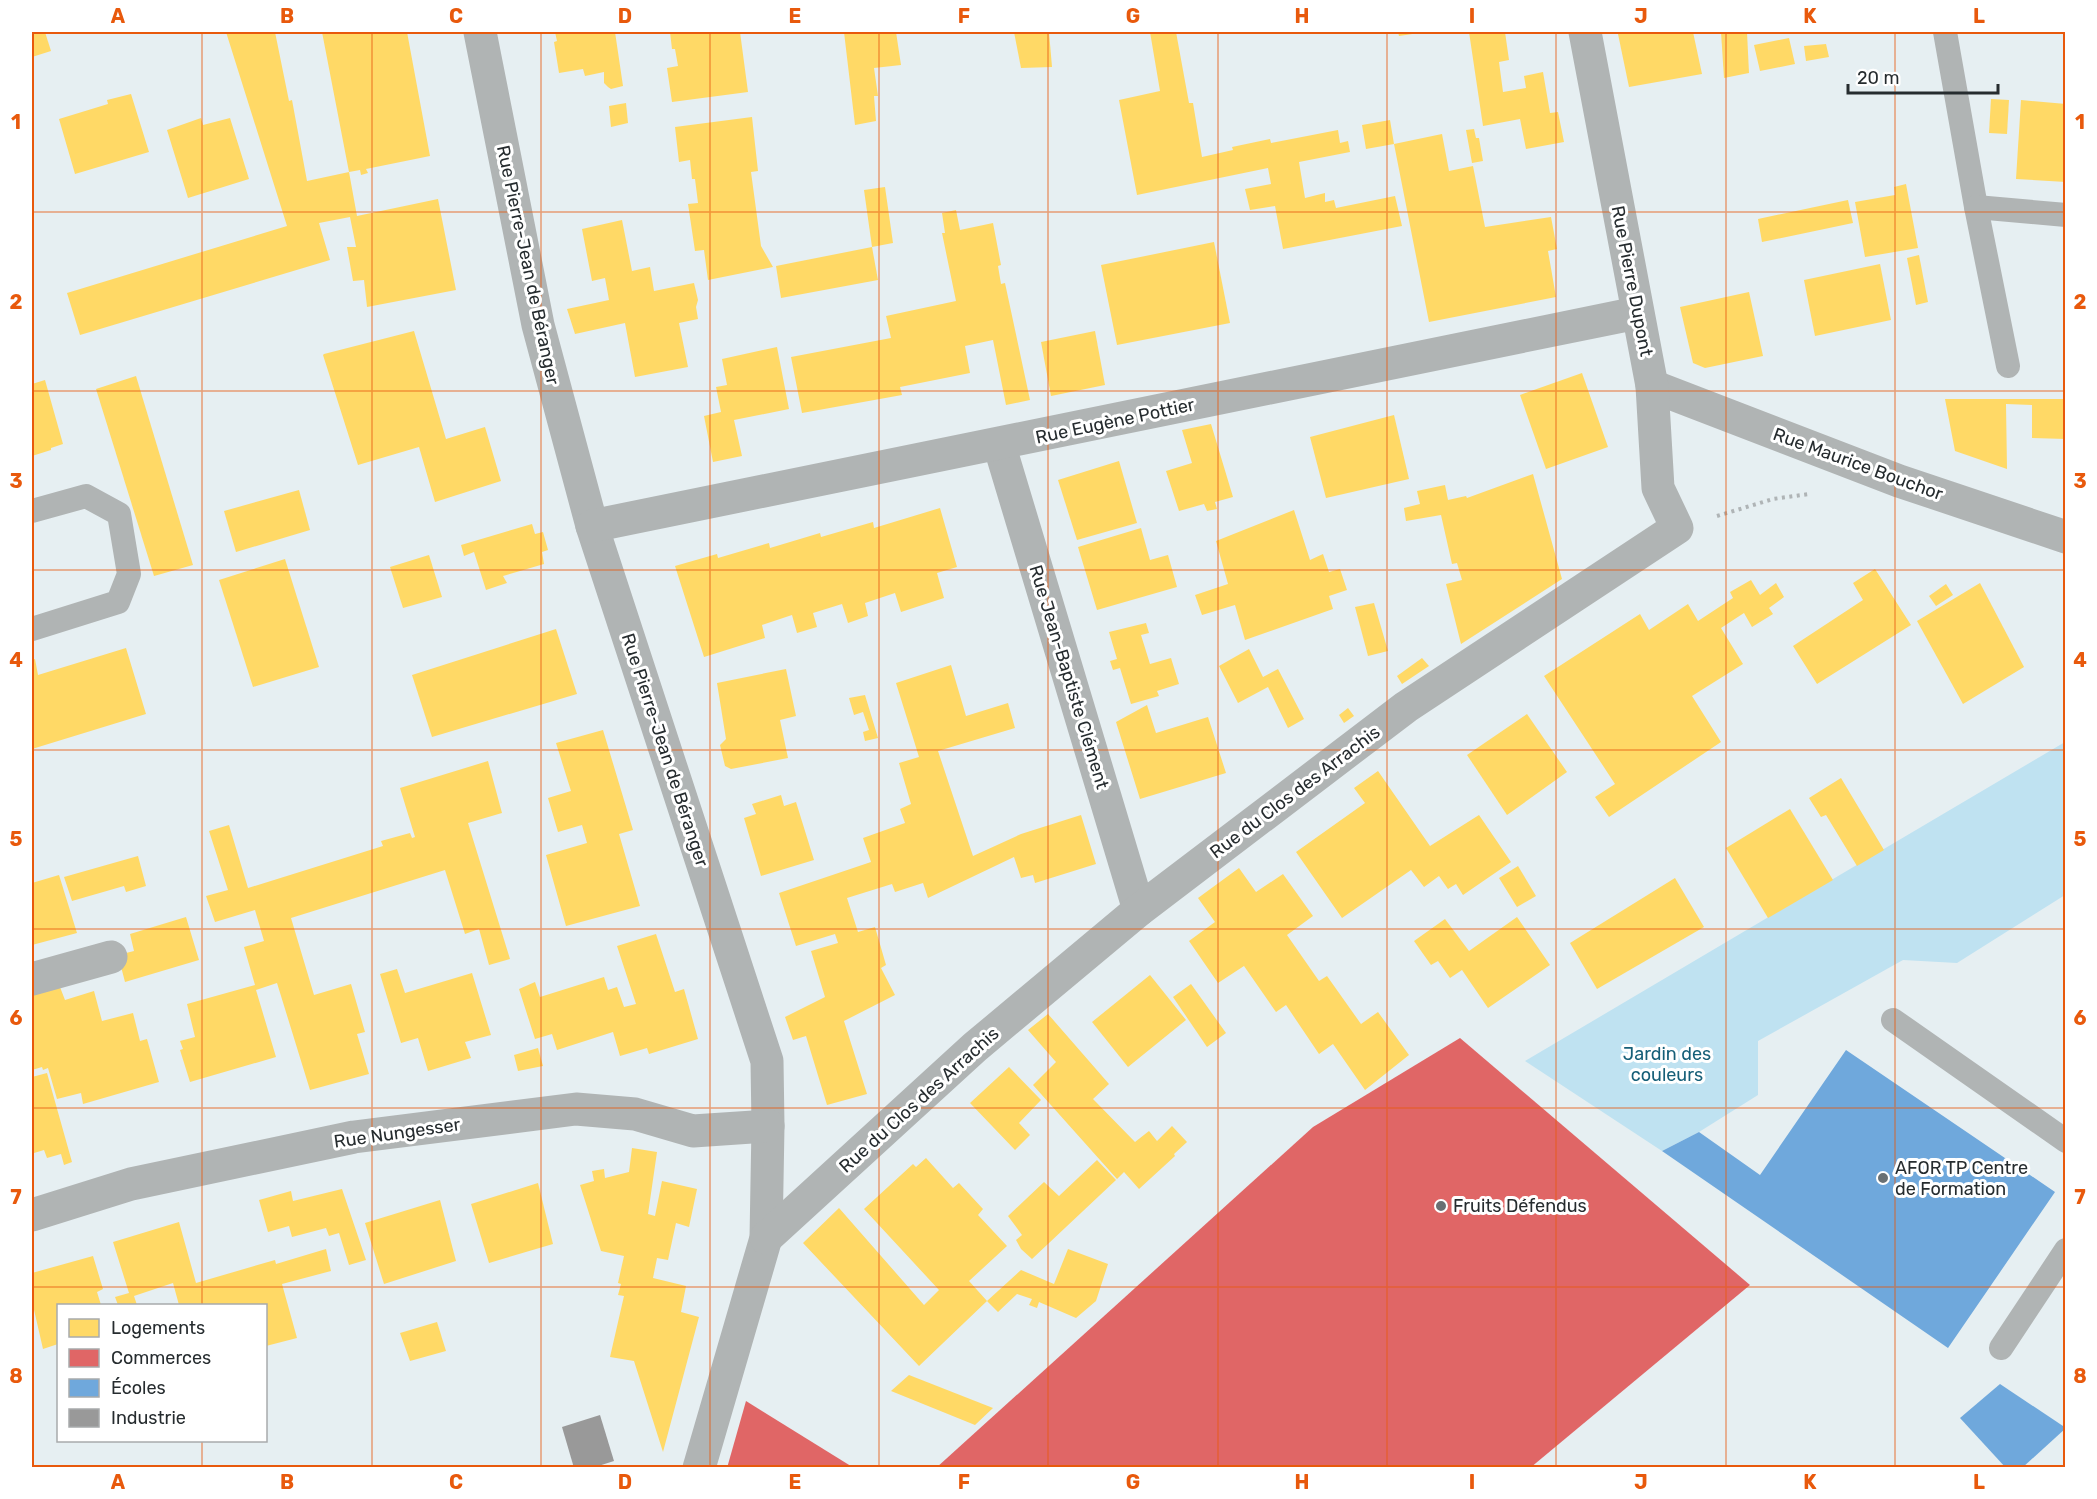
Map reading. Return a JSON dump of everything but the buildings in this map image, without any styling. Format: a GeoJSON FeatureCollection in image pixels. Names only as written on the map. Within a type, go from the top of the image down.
{"type":"FeatureCollection","features":[{"type":"Feature","properties":{"kind":"street","name":"Rue Pierre-Jean de Béranger"},"geometry":{"type":"LineString","coordinates":[[480,32],[538,325],[592,526],[767,1061],[766,1238],[699,1467]]}},
{"type":"Feature","properties":{"kind":"street","name":"Rue Pierre Dupont"},"geometry":{"type":"LineString","coordinates":[[1585,32],[1652,386],[1658,488],[1677,528]]}},
{"type":"Feature","properties":{"kind":"street","name":"Rue Eugène Pottier"},"geometry":{"type":"LineString","coordinates":[[592,526],[1637,313]]}},
{"type":"Feature","properties":{"kind":"street","name":"Rue Maurice Bouchor"},"geometry":{"type":"LineString","coordinates":[[1652,386],[1899,481],[2066,537]]}},
{"type":"Feature","properties":{"kind":"street","name":"Rue Jean-Baptiste Clément"},"geometry":{"type":"LineString","coordinates":[[999,444],[1140,910]]}},
{"type":"Feature","properties":{"kind":"street","name":"Rue du Clos des Arrachis"},"geometry":{"type":"LineString","coordinates":[[766,1238],[975,1047],[1140,910],[1406,707],[1677,528]]}},
{"type":"Feature","properties":{"kind":"street"},"geometry":{"type":"LineString","coordinates":[[32,980],[111,957]]}},
{"type":"Feature","properties":{"kind":"street","name":"Rue Nungesser"},"geometry":{"type":"LineString","coordinates":[[32,1215],[131,1184],[354,1137],[576,1109],[634,1114],[693,1131],[768,1126]]}},
{"type":"Feature","properties":{"kind":"lane"},"geometry":{"type":"LineString","coordinates":[[1945,32],[1976,207],[2008,366]]}},
{"type":"Feature","properties":{"kind":"lane"},"geometry":{"type":"LineString","coordinates":[[1976,207],[2066,215]]}},
{"type":"Feature","properties":{"kind":"lane"},"geometry":{"type":"LineString","coordinates":[[32,511],[86,496],[119,514],[129,573],[118,602],[32,629]]}},
{"type":"Feature","properties":{"kind":"lane"},"geometry":{"type":"LineString","coordinates":[[1893,1020],[2066,1140]]}},
{"type":"Feature","properties":{"kind":"lane"},"geometry":{"type":"LineString","coordinates":[[2001,1348],[2066,1250]]}},
{"type":"Feature","properties":{"kind":"path"},"geometry":{"type":"LineString","coordinates":[[1677,528],[1773,499],[1819,492]]}},
{"type":"Feature","properties":{"kind":"green space","name":"Jardin des couleurs"},"geometry":{"type":"Polygon","coordinates":[[[2065,742],[2065,895],[1957,963],[1903,960],[1758,1041],[1758,1095],[1699,1132],[1662,1151],[1525,1061],[2065,742]]]}},
{"type":"Feature","properties":{"kind":"place","name":"AFOR TP Centre de Formation"},"geometry":{"type":"Point","coordinates":[1883,1178]}},
{"type":"Feature","properties":{"kind":"place","name":"Fruits Défendus"},"geometry":{"type":"Point","coordinates":[1441,1206]}}]}
